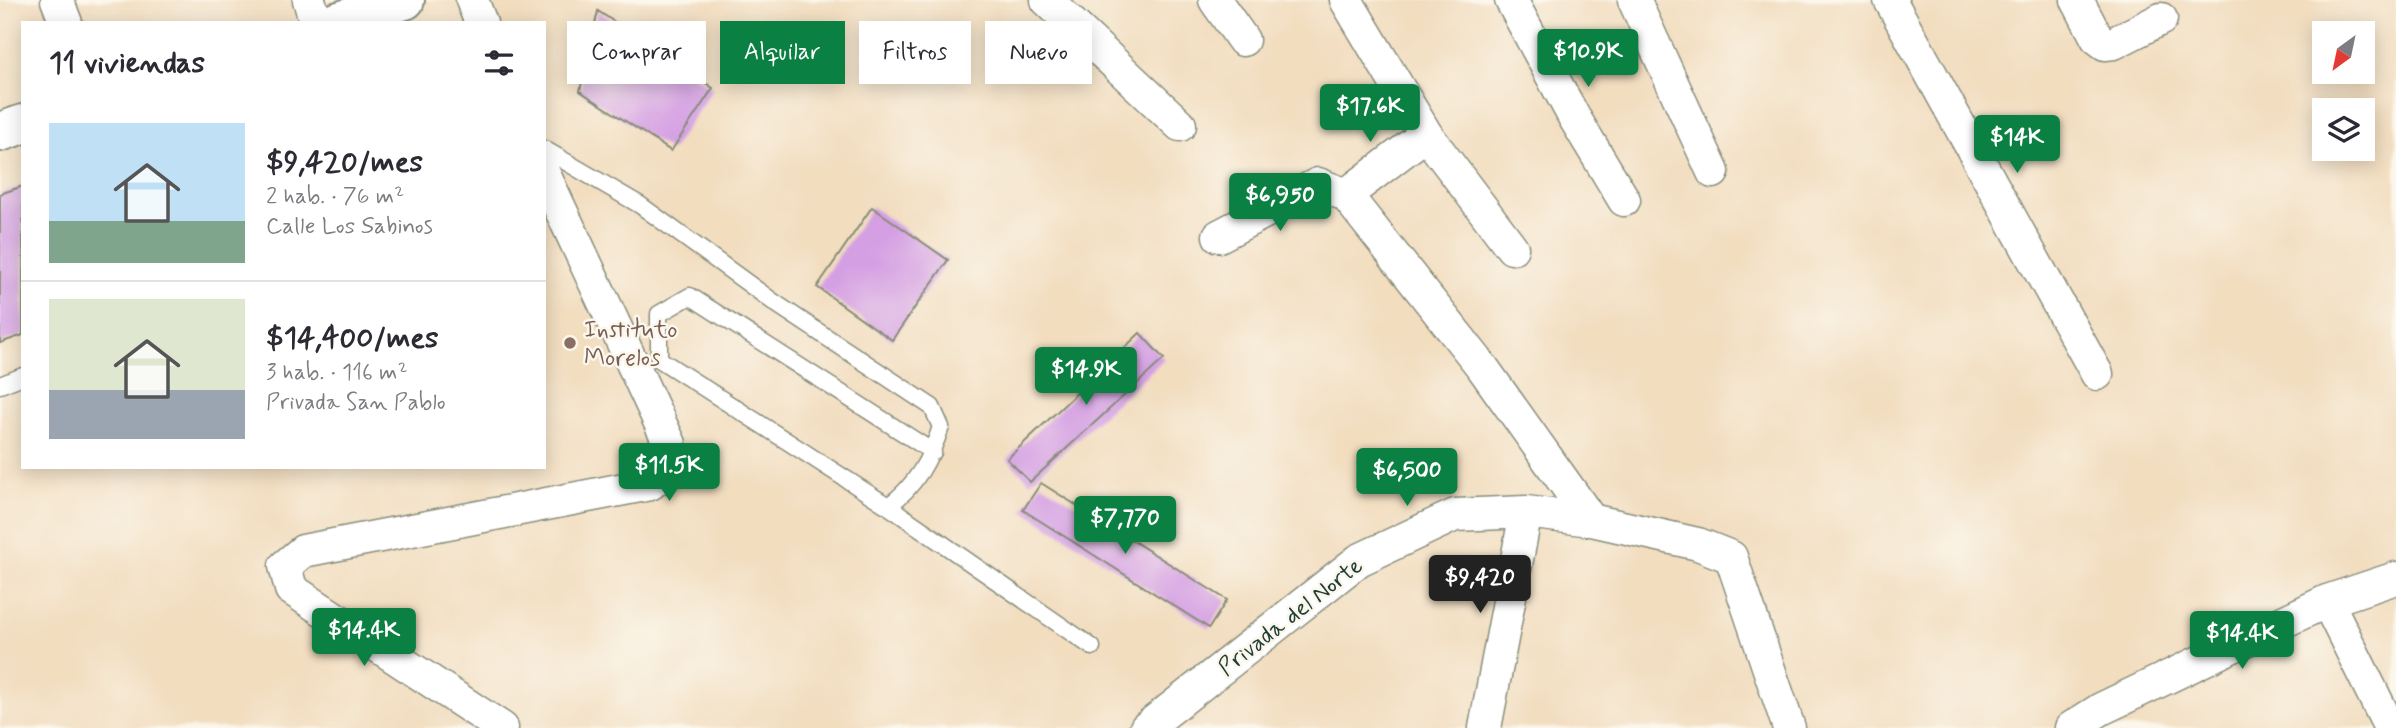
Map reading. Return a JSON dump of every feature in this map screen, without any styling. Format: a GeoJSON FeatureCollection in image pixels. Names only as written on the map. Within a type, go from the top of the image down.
{"type":"FeatureCollection","features":[{"type":"Feature","properties":{"kind":"street"},"geometry":{"type":"LineString","coordinates":[[57,0],[64,21]]}},
{"type":"Feature","properties":{"kind":"street"},"geometry":{"type":"LineString","coordinates":[[309,0],[315,21]]}},
{"type":"Feature","properties":{"kind":"street"},"geometry":{"type":"LineString","coordinates":[[339,21],[405,0]]}},
{"type":"Feature","properties":{"kind":"street"},"geometry":{"type":"LineString","coordinates":[[472,0],[480,21]]}},
{"type":"Feature","properties":{"kind":"street"},"geometry":{"type":"LineString","coordinates":[[1047,0],[1180,125]]}},
{"type":"Feature","properties":{"kind":"street"},"geometry":{"type":"LineString","coordinates":[[1215,0],[1243,40]]}},
{"type":"Feature","properties":{"kind":"street"},"geometry":{"type":"LineString","coordinates":[[1346,0],[1426,134],[1511,248]]}},
{"type":"Feature","properties":{"kind":"street"},"geometry":{"type":"LineString","coordinates":[[1511,0],[1574,117],[1624,200]]}},
{"type":"Feature","properties":{"kind":"street"},"geometry":{"type":"LineString","coordinates":[[1634,0],[1713,172]]}},
{"type":"Feature","properties":{"kind":"street"},"geometry":{"type":"LineString","coordinates":[[1890,0],[2097,374]]}},
{"type":"Feature","properties":{"kind":"street"},"geometry":{"type":"LineString","coordinates":[[2077,0],[2097,38],[2105,44],[2114,43],[2161,19]]}},
{"type":"Feature","properties":{"kind":"street"},"geometry":{"type":"LineString","coordinates":[[0,132],[21,125]]}},
{"type":"Feature","properties":{"kind":"street"},"geometry":{"type":"LineString","coordinates":[[1346,195],[1426,134]]}},
{"type":"Feature","properties":{"kind":"street"},"geometry":{"type":"LineString","coordinates":[[502,728],[291,589],[285,566],[303,551],[650,484],[669,468],[670,444],[546,178]]}},
{"type":"Feature","properties":{"kind":"street"},"geometry":{"type":"LineString","coordinates":[[1219,236],[1318,184],[1346,195],[1483,368],[1591,520]]}},
{"type":"Feature","properties":{"kind":"street"},"geometry":{"type":"LineString","coordinates":[[1485,728],[1526,512]]}},
{"type":"Feature","properties":{"kind":"street","name":"Privada del Norte"},"geometry":{"type":"LineString","coordinates":[[1146,728],[1359,560],[1455,515],[1526,512],[1591,520],[1698,544],[1731,557],[1789,728]]}},
{"type":"Feature","properties":{"kind":"street"},"geometry":{"type":"LineString","coordinates":[[2071,728],[2101,709],[2326,601],[2396,578]]}},
{"type":"Feature","properties":{"kind":"street"},"geometry":{"type":"LineString","coordinates":[[2326,601],[2390,728]]}},
{"type":"Feature","properties":{"kind":"lane"},"geometry":{"type":"LineString","coordinates":[[546,150],[640,205],[775,303],[932,407],[942,427],[933,452],[908,491],[888,506]]}},
{"type":"Feature","properties":{"kind":"lane"},"geometry":{"type":"LineString","coordinates":[[933,452],[690,296],[659,314],[659,359],[888,506],[1091,647]]}},
{"type":"Feature","properties":{"kind":"lane"},"geometry":{"type":"LineString","coordinates":[[0,385],[21,377]]}},
{"type":"Feature","properties":{"kind":"building"},"geometry":{"type":"Polygon","coordinates":[[[598,11],[613,21],[596,21],[598,11]]]}},
{"type":"Feature","properties":{"kind":"building"},"geometry":{"type":"Polygon","coordinates":[[[706,83],[713,88],[671,151],[580,91],[582,84],[706,83]]]}},
{"type":"Feature","properties":{"kind":"building"},"geometry":{"type":"Polygon","coordinates":[[[21,187],[21,336],[0,343],[0,194],[21,187]]]}},
{"type":"Feature","properties":{"kind":"building"},"geometry":{"type":"Polygon","coordinates":[[[872,207],[948,260],[892,340],[817,287],[872,207]]]}},
{"type":"Feature","properties":{"kind":"building"},"geometry":{"type":"Polygon","coordinates":[[[1140,333],[1164,359],[1030,482],[1007,459],[1140,333]]]}},
{"type":"Feature","properties":{"kind":"building"},"geometry":{"type":"Polygon","coordinates":[[[1041,483],[1227,600],[1209,628],[1023,510],[1041,483]]]}},
{"type":"Feature","properties":{"kind":"place","name":"Instituto Morelos"},"geometry":{"type":"Point","coordinates":[570,343]}}]}
